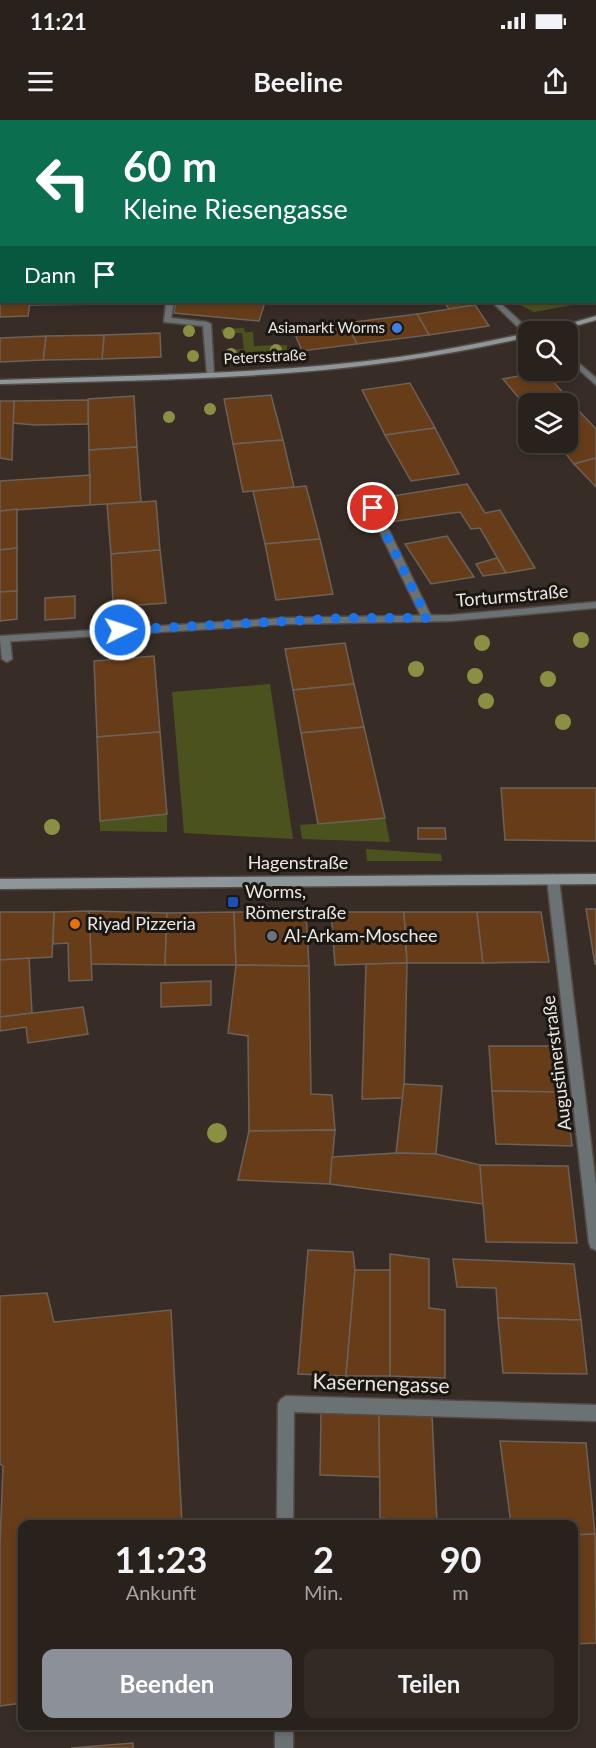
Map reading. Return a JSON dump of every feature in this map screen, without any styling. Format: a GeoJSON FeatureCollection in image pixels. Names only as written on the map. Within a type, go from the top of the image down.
{"type":"FeatureCollection","features":[{"type":"Feature","properties":{"kind":"street"},"geometry":{"type":"LineString","coordinates":[[170,303],[167,320],[207,324],[211,374]]}},
{"type":"Feature","properties":{"kind":"street"},"geometry":{"type":"LineString","coordinates":[[496,303],[518,324]]}},
{"type":"Feature","properties":{"kind":"street"},"geometry":{"type":"LineString","coordinates":[[578,323],[596,318]]}},
{"type":"Feature","properties":{"kind":"street","name":"Petersstraße"},"geometry":{"type":"LineString","coordinates":[[0,382],[299,370],[406,358],[518,336]]}},
{"type":"Feature","properties":{"kind":"street"},"geometry":{"type":"LineString","coordinates":[[578,366],[596,383]]}},
{"type":"Feature","properties":{"kind":"street"},"geometry":{"type":"LineString","coordinates":[[373,508],[427,618]]}},
{"type":"Feature","properties":{"kind":"street","name":"Torturmstraße"},"geometry":{"type":"LineString","coordinates":[[3,639],[215,624],[346,618],[427,618],[596,604]]}},
{"type":"Feature","properties":{"kind":"street"},"geometry":{"type":"LineString","coordinates":[[3,639],[7,659]]}},
{"type":"Feature","properties":{"kind":"street","name":"Augustinerstraße"},"geometry":{"type":"LineString","coordinates":[[553,879],[596,1243]]}},
{"type":"Feature","properties":{"kind":"street","name":"Hagenstraße"},"geometry":{"type":"LineString","coordinates":[[0,884],[596,879]]}},
{"type":"Feature","properties":{"kind":"street","name":"Kasernengasse"},"geometry":{"type":"LineString","coordinates":[[285,1520],[286,1404],[596,1413]]}},
{"type":"Feature","properties":{"kind":"street"},"geometry":{"type":"LineString","coordinates":[[284,1730],[284,1748]]}},
{"type":"Feature","properties":{"kind":"green space"},"geometry":{"type":"Polygon","coordinates":[[[516,303],[569,303],[572,305],[534,312],[516,303]]]}},
{"type":"Feature","properties":{"kind":"green space"},"geometry":{"type":"Polygon","coordinates":[[[244,328],[245,332],[253,332],[254,346],[287,345],[287,352],[223,355],[223,350],[244,349],[242,333],[222,333],[221,329],[244,328]]]}},
{"type":"Feature","properties":{"kind":"green space"},"geometry":{"type":"Polygon","coordinates":[[[270,684],[293,839],[184,833],[172,692],[270,684]]]}},
{"type":"Feature","properties":{"kind":"green space"},"geometry":{"type":"Polygon","coordinates":[[[167,814],[167,832],[100,831],[100,821],[167,814]]]}},
{"type":"Feature","properties":{"kind":"green space"},"geometry":{"type":"Polygon","coordinates":[[[385,818],[390,842],[302,839],[300,825],[385,818]]]}},
{"type":"Feature","properties":{"kind":"green space"},"geometry":{"type":"Polygon","coordinates":[[[366,849],[441,854],[442,861],[367,861],[366,849]]]}},
{"type":"Feature","properties":{"kind":"building"},"geometry":{"type":"Polygon","coordinates":[[[0,303],[30,303],[28,316],[0,317],[0,303]]]}},
{"type":"Feature","properties":{"kind":"building"},"geometry":{"type":"Polygon","coordinates":[[[30,303],[112,303],[111,304],[29,305],[30,303]]]}},
{"type":"Feature","properties":{"kind":"building"},"geometry":{"type":"Polygon","coordinates":[[[112,303],[162,303],[162,304],[112,303]]]}},
{"type":"Feature","properties":{"kind":"building"},"geometry":{"type":"Polygon","coordinates":[[[176,303],[265,303],[259,321],[174,313],[176,303]]]}},
{"type":"Feature","properties":{"kind":"building"},"geometry":{"type":"Polygon","coordinates":[[[445,303],[473,303],[475,305],[449,309],[445,303]]]}},
{"type":"Feature","properties":{"kind":"building"},"geometry":{"type":"Polygon","coordinates":[[[475,305],[489,326],[429,335],[417,314],[475,305]]]}},
{"type":"Feature","properties":{"kind":"building"},"geometry":{"type":"Polygon","coordinates":[[[417,314],[429,335],[357,344],[346,323],[417,314]]]}},
{"type":"Feature","properties":{"kind":"building"},"geometry":{"type":"Polygon","coordinates":[[[345,320],[357,344],[302,351],[292,327],[345,320]]]}},
{"type":"Feature","properties":{"kind":"building"},"geometry":{"type":"Polygon","coordinates":[[[160,333],[161,357],[102,359],[104,335],[160,333]]]}},
{"type":"Feature","properties":{"kind":"building"},"geometry":{"type":"Polygon","coordinates":[[[104,335],[102,359],[43,360],[46,336],[104,335]]]}},
{"type":"Feature","properties":{"kind":"building"},"geometry":{"type":"Polygon","coordinates":[[[46,336],[43,360],[0,362],[0,338],[46,336]]]}},
{"type":"Feature","properties":{"kind":"building"},"geometry":{"type":"Polygon","coordinates":[[[518,376],[518,381],[553,381],[563,393],[518,393],[518,397],[503,379],[518,376]]]}},
{"type":"Feature","properties":{"kind":"building"},"geometry":{"type":"Polygon","coordinates":[[[410,383],[435,428],[385,435],[362,390],[410,383]]]}},
{"type":"Feature","properties":{"kind":"building"},"geometry":{"type":"Polygon","coordinates":[[[271,395],[283,440],[233,444],[224,399],[271,395]]]}},
{"type":"Feature","properties":{"kind":"building"},"geometry":{"type":"Polygon","coordinates":[[[134,396],[137,447],[89,450],[88,399],[134,396]]]}},
{"type":"Feature","properties":{"kind":"building"},"geometry":{"type":"Polygon","coordinates":[[[88,400],[88,424],[13,423],[14,401],[88,400]]]}},
{"type":"Feature","properties":{"kind":"building"},"geometry":{"type":"Polygon","coordinates":[[[0,401],[14,401],[12,460],[0,458],[0,401]]]}},
{"type":"Feature","properties":{"kind":"building"},"geometry":{"type":"Polygon","coordinates":[[[578,411],[596,429],[596,458],[574,464],[565,453],[578,453],[578,411]]]}},
{"type":"Feature","properties":{"kind":"building"},"geometry":{"type":"Polygon","coordinates":[[[435,428],[459,474],[411,481],[385,435],[435,428]]]}},
{"type":"Feature","properties":{"kind":"building"},"geometry":{"type":"Polygon","coordinates":[[[283,440],[294,487],[243,492],[233,444],[283,440]]]}},
{"type":"Feature","properties":{"kind":"building"},"geometry":{"type":"Polygon","coordinates":[[[137,447],[141,502],[90,505],[89,450],[137,447]]]}},
{"type":"Feature","properties":{"kind":"building"},"geometry":{"type":"Polygon","coordinates":[[[596,458],[596,487],[574,464],[596,458]]]}},
{"type":"Feature","properties":{"kind":"building"},"geometry":{"type":"Polygon","coordinates":[[[90,475],[90,505],[0,511],[0,481],[90,475]]]}},
{"type":"Feature","properties":{"kind":"building"},"geometry":{"type":"Polygon","coordinates":[[[467,484],[485,513],[500,510],[535,568],[506,573],[480,528],[471,529],[460,512],[390,522],[374,499],[467,484]]]}},
{"type":"Feature","properties":{"kind":"building"},"geometry":{"type":"Polygon","coordinates":[[[306,486],[320,539],[265,544],[253,491],[306,486]]]}},
{"type":"Feature","properties":{"kind":"building"},"geometry":{"type":"Polygon","coordinates":[[[156,501],[160,550],[111,554],[107,504],[156,501]]]}},
{"type":"Feature","properties":{"kind":"building"},"geometry":{"type":"Polygon","coordinates":[[[17,509],[17,548],[0,550],[0,511],[17,509]]]}},
{"type":"Feature","properties":{"kind":"building"},"geometry":{"type":"Polygon","coordinates":[[[447,536],[474,577],[431,584],[405,544],[447,536]]]}},
{"type":"Feature","properties":{"kind":"building"},"geometry":{"type":"Polygon","coordinates":[[[320,539],[333,594],[276,600],[265,544],[320,539]]]}},
{"type":"Feature","properties":{"kind":"building"},"geometry":{"type":"Polygon","coordinates":[[[17,548],[17,591],[0,592],[0,550],[17,548]]]}},
{"type":"Feature","properties":{"kind":"building"},"geometry":{"type":"Polygon","coordinates":[[[160,550],[166,603],[113,607],[111,554],[160,550]]]}},
{"type":"Feature","properties":{"kind":"building"},"geometry":{"type":"Polygon","coordinates":[[[497,558],[506,573],[483,576],[476,564],[497,558]]]}},
{"type":"Feature","properties":{"kind":"building"},"geometry":{"type":"Polygon","coordinates":[[[17,591],[17,619],[0,621],[0,592],[17,591]]]}},
{"type":"Feature","properties":{"kind":"building"},"geometry":{"type":"Polygon","coordinates":[[[75,596],[75,618],[45,620],[45,598],[75,596]]]}},
{"type":"Feature","properties":{"kind":"building"},"geometry":{"type":"Polygon","coordinates":[[[345,643],[354,684],[293,690],[285,649],[345,643]]]}},
{"type":"Feature","properties":{"kind":"building"},"geometry":{"type":"Polygon","coordinates":[[[154,656],[160,732],[97,737],[94,661],[154,656]]]}},
{"type":"Feature","properties":{"kind":"building"},"geometry":{"type":"Polygon","coordinates":[[[354,684],[364,727],[301,733],[293,690],[354,684]]]}},
{"type":"Feature","properties":{"kind":"building"},"geometry":{"type":"Polygon","coordinates":[[[364,727],[385,818],[318,824],[301,733],[364,727]]]}},
{"type":"Feature","properties":{"kind":"building"},"geometry":{"type":"Polygon","coordinates":[[[160,732],[167,814],[100,821],[97,737],[160,732]]]}},
{"type":"Feature","properties":{"kind":"building"},"geometry":{"type":"Polygon","coordinates":[[[501,788],[596,788],[596,841],[505,840],[501,788]]]}},
{"type":"Feature","properties":{"kind":"building"},"geometry":{"type":"Polygon","coordinates":[[[418,828],[445,828],[446,839],[418,839],[418,828]]]}},
{"type":"Feature","properties":{"kind":"building"},"geometry":{"type":"Polygon","coordinates":[[[586,909],[596,909],[596,964],[595,964],[586,909]]]}},
{"type":"Feature","properties":{"kind":"building"},"geometry":{"type":"Polygon","coordinates":[[[89,911],[167,913],[165,965],[91,964],[89,911]]]}},
{"type":"Feature","properties":{"kind":"building"},"geometry":{"type":"Polygon","coordinates":[[[89,911],[92,980],[69,981],[68,943],[53,944],[54,912],[89,911]]]}},
{"type":"Feature","properties":{"kind":"building"},"geometry":{"type":"Polygon","coordinates":[[[0,912],[54,912],[52,957],[0,960],[0,912]]]}},
{"type":"Feature","properties":{"kind":"building"},"geometry":{"type":"Polygon","coordinates":[[[234,912],[236,965],[165,965],[167,913],[234,912]]]}},
{"type":"Feature","properties":{"kind":"building"},"geometry":{"type":"Polygon","coordinates":[[[234,912],[306,912],[309,966],[236,965],[234,912]]]}},
{"type":"Feature","properties":{"kind":"building"},"geometry":{"type":"Polygon","coordinates":[[[331,912],[404,912],[407,963],[335,965],[331,912]]]}},
{"type":"Feature","properties":{"kind":"building"},"geometry":{"type":"Polygon","coordinates":[[[404,912],[477,912],[483,963],[407,963],[404,912]]]}},
{"type":"Feature","properties":{"kind":"building"},"geometry":{"type":"Polygon","coordinates":[[[477,912],[541,912],[549,962],[483,963],[477,912]]]}},
{"type":"Feature","properties":{"kind":"building"},"geometry":{"type":"Polygon","coordinates":[[[29,958],[32,1013],[0,1017],[0,960],[29,958]]]}},
{"type":"Feature","properties":{"kind":"building"},"geometry":{"type":"Polygon","coordinates":[[[407,963],[404,1098],[362,1099],[366,964],[407,963]]]}},
{"type":"Feature","properties":{"kind":"building"},"geometry":{"type":"Polygon","coordinates":[[[236,965],[309,966],[311,1094],[332,1095],[335,1130],[249,1131],[248,1036],[228,1033],[236,965]]]}},
{"type":"Feature","properties":{"kind":"building"},"geometry":{"type":"Polygon","coordinates":[[[211,981],[211,1005],[161,1007],[161,983],[211,981]]]}},
{"type":"Feature","properties":{"kind":"building"},"geometry":{"type":"Polygon","coordinates":[[[83,1007],[88,1034],[28,1043],[26,1027],[0,1031],[0,1017],[83,1007]]]}},
{"type":"Feature","properties":{"kind":"building"},"geometry":{"type":"Polygon","coordinates":[[[489,1046],[560,1046],[566,1092],[492,1091],[489,1046]]]}},
{"type":"Feature","properties":{"kind":"building"},"geometry":{"type":"Polygon","coordinates":[[[404,1084],[442,1086],[436,1154],[396,1153],[404,1084]]]}},
{"type":"Feature","properties":{"kind":"building"},"geometry":{"type":"Polygon","coordinates":[[[492,1091],[566,1092],[572,1146],[496,1144],[492,1091]]]}},
{"type":"Feature","properties":{"kind":"building"},"geometry":{"type":"Polygon","coordinates":[[[335,1130],[330,1184],[238,1180],[249,1131],[335,1130]]]}},
{"type":"Feature","properties":{"kind":"building"},"geometry":{"type":"Polygon","coordinates":[[[396,1153],[436,1154],[480,1165],[483,1204],[330,1184],[332,1157],[396,1153]]]}},
{"type":"Feature","properties":{"kind":"building"},"geometry":{"type":"Polygon","coordinates":[[[480,1165],[568,1166],[577,1243],[486,1242],[480,1165]]]}},
{"type":"Feature","properties":{"kind":"building"},"geometry":{"type":"Polygon","coordinates":[[[308,1250],[353,1252],[355,1270],[346,1376],[298,1374],[308,1250]]]}},
{"type":"Feature","properties":{"kind":"building"},"geometry":{"type":"Polygon","coordinates":[[[390,1254],[429,1259],[429,1308],[445,1310],[445,1378],[390,1376],[390,1254]]]}},
{"type":"Feature","properties":{"kind":"building"},"geometry":{"type":"Polygon","coordinates":[[[453,1259],[574,1264],[581,1320],[498,1318],[496,1288],[457,1287],[453,1259]]]}},
{"type":"Feature","properties":{"kind":"building"},"geometry":{"type":"Polygon","coordinates":[[[355,1270],[390,1270],[390,1376],[346,1376],[355,1270]]]}},
{"type":"Feature","properties":{"kind":"building"},"geometry":{"type":"Polygon","coordinates":[[[47,1293],[54,1322],[171,1310],[182,1520],[18,1520],[18,1704],[0,1706],[0,1543],[3,1466],[0,1464],[0,1296],[47,1293]]]}},
{"type":"Feature","properties":{"kind":"building"},"geometry":{"type":"Polygon","coordinates":[[[498,1318],[581,1320],[587,1374],[503,1373],[498,1318]]]}},
{"type":"Feature","properties":{"kind":"building"},"geometry":{"type":"Polygon","coordinates":[[[321,1411],[379,1413],[380,1477],[320,1475],[321,1411]]]}},
{"type":"Feature","properties":{"kind":"building"},"geometry":{"type":"Polygon","coordinates":[[[379,1413],[432,1415],[437,1520],[380,1518],[379,1413]]]}},
{"type":"Feature","properties":{"kind":"building"},"geometry":{"type":"Polygon","coordinates":[[[500,1441],[586,1443],[595,1534],[578,1535],[578,1520],[510,1520],[500,1441]]]}},
{"type":"Feature","properties":{"kind":"building"},"geometry":{"type":"Polygon","coordinates":[[[595,1534],[596,1643],[578,1644],[578,1535],[595,1534]]]}},
{"type":"Feature","properties":{"kind":"building"},"geometry":{"type":"Polygon","coordinates":[[[133,1743],[133,1748],[71,1748],[133,1743]]]}},
{"type":"Feature","properties":{"kind":"place","name":"Asiamarkt Worms"},"geometry":{"type":"Point","coordinates":[397,328]}},
{"type":"Feature","properties":{"kind":"place","name":"Worms, Römerstraße"},"geometry":{"type":"Point","coordinates":[233,902]}},
{"type":"Feature","properties":{"kind":"place","name":"Riyad Pizzeria"},"geometry":{"type":"Point","coordinates":[75,924]}},
{"type":"Feature","properties":{"kind":"place","name":"Al-Arkam-Moschee"},"geometry":{"type":"Point","coordinates":[272,936]}},
{"type":"Feature","properties":{"kind":"route"},"geometry":{"type":"LineString","coordinates":[[120,630],[346,618],[427,618],[373,508]]}}]}
